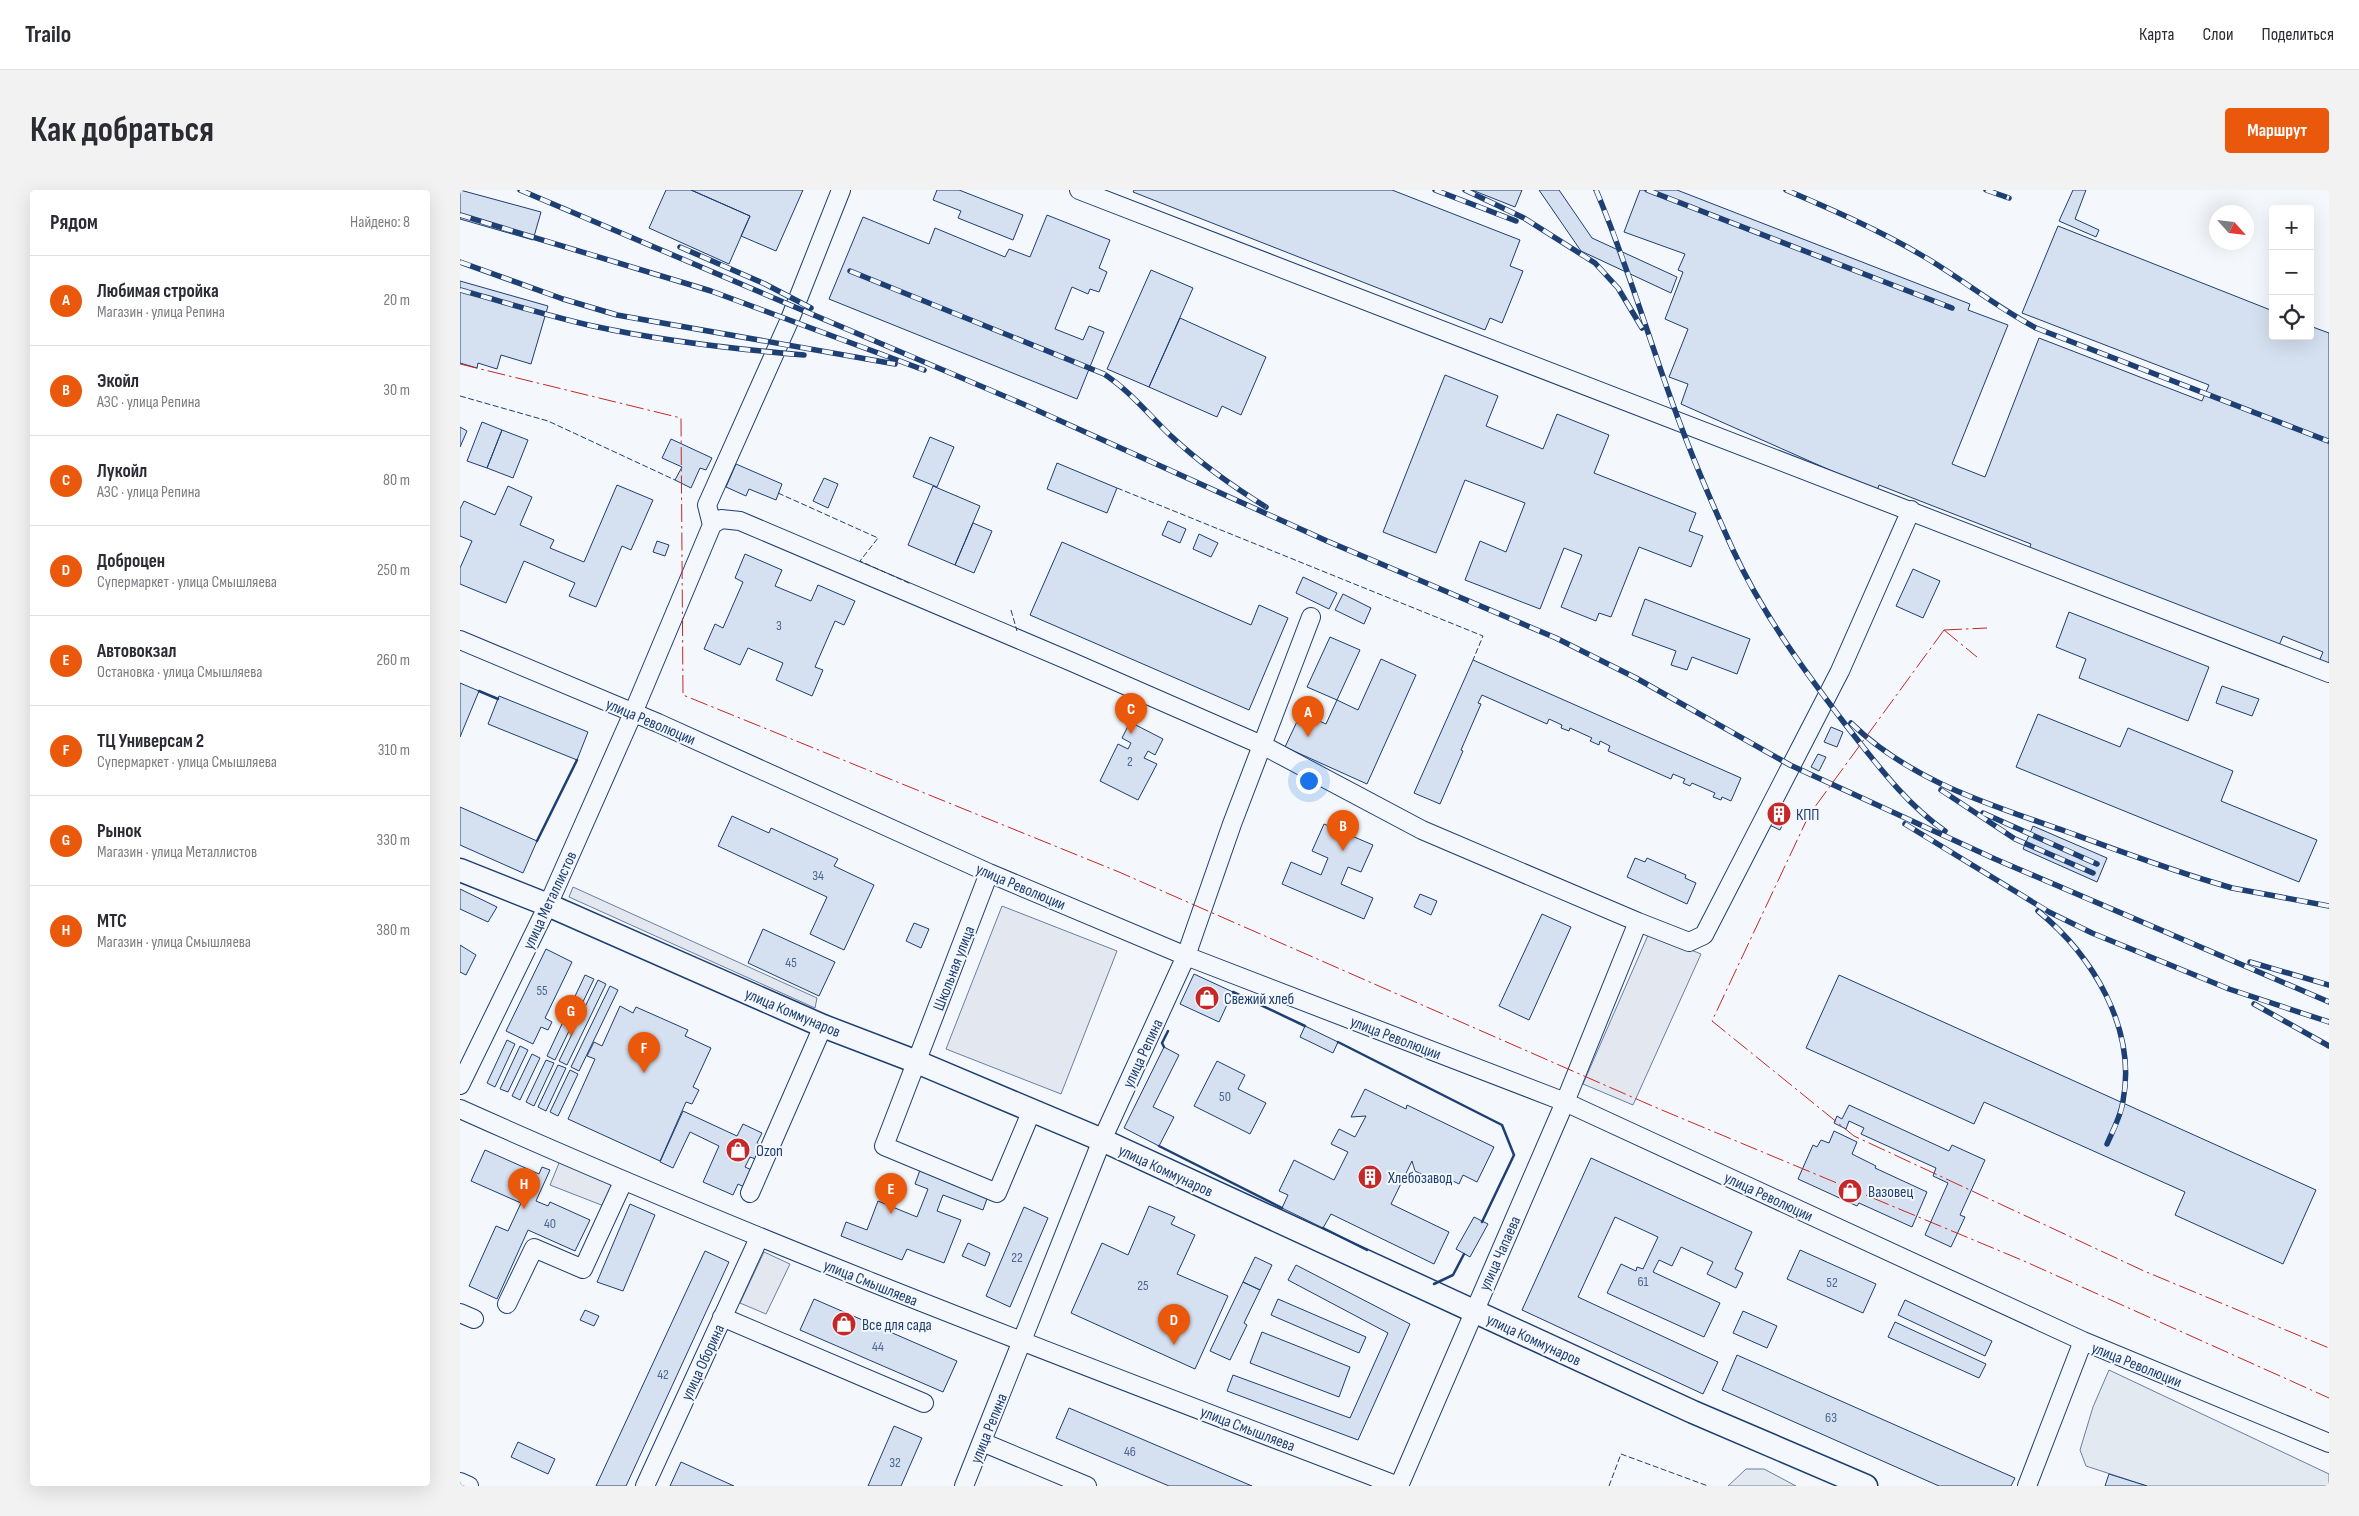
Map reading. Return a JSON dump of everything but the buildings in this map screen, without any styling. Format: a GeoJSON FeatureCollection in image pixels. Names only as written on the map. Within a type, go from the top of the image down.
{"type":"FeatureCollection","features":[{"type":"Feature","properties":{"kind":"main road","name":"улица Коммунаров"},"geometry":{"type":"LineString","coordinates":[[460,870],[548,905],[823,1026],[918,1062],[1102,1140],[1693,1412],[1866,1486]]}},
{"type":"Feature","properties":{"kind":"street"},"geometry":{"type":"LineString","coordinates":[[841,190],[790,320],[707,505],[712,525],[721,519],[740,521],[1072,662],[1264,746],[1422,830],[1689,942],[1704,934],[1840,672],[1911,510]]}},
{"type":"Feature","properties":{"kind":"street"},"geometry":{"type":"LineString","coordinates":[[1080,190],[2329,673]]}},
{"type":"Feature","properties":{"kind":"street","name":"улица Металлистов"},"geometry":{"type":"LineString","coordinates":[[460,1085],[548,905],[633,713],[712,525]]}},
{"type":"Feature","properties":{"kind":"street","name":"улица Репина"},"geometry":{"type":"LineString","coordinates":[[964,1486],[1102,1140],[1186,956],[1232,824],[1264,746],[1311,617]]}},
{"type":"Feature","properties":{"kind":"street","name":"улица Революции"},"geometry":{"type":"LineString","coordinates":[[460,640],[633,713],[989,873],[1186,956],[1565,1102],[2084,1341],[2329,1443]]}},
{"type":"Feature","properties":{"kind":"street","name":"Школьная улица"},"geometry":{"type":"LineString","coordinates":[[989,873],[918,1062],[884,1146],[997,1192],[1032,1110]]}},
{"type":"Feature","properties":{"kind":"street","name":"улица Чапаева"},"geometry":{"type":"LineString","coordinates":[[1399,1486],[1565,1102],[1638,922]]}},
{"type":"Feature","properties":{"kind":"street"},"geometry":{"type":"LineString","coordinates":[[750,1193],[823,1026]]}},
{"type":"Feature","properties":{"kind":"street","name":"улица Смышляева"},"geometry":{"type":"LineString","coordinates":[[460,1109],[624,1182],[759,1238],[1023,1342],[1399,1486]]}},
{"type":"Feature","properties":{"kind":"street"},"geometry":{"type":"LineString","coordinates":[[507,1304],[534,1248],[583,1269],[624,1182]]}},
{"type":"Feature","properties":{"kind":"street","name":"улица Оборина"},"geometry":{"type":"LineString","coordinates":[[645,1486],[759,1238]]}},
{"type":"Feature","properties":{"kind":"street"},"geometry":{"type":"LineString","coordinates":[[722,1318],[924,1403]]}},
{"type":"Feature","properties":{"kind":"street"},"geometry":{"type":"LineString","coordinates":[[2027,1486],[2084,1341]]}},
{"type":"Feature","properties":{"kind":"street"},"geometry":{"type":"LineString","coordinates":[[982,1442],[1087,1486]]}},
{"type":"Feature","properties":{"kind":"street"},"geometry":{"type":"LineString","coordinates":[[460,1482],[469,1486]]}},
{"type":"Feature","properties":{"kind":"shaded area"},"geometry":{"type":"Polygon","coordinates":[[[573,887],[817,998],[815,1008],[569,897],[573,887]]]}},
{"type":"Feature","properties":{"kind":"shaded area"},"geometry":{"type":"Polygon","coordinates":[[[1002,906],[1117,951],[1061,1094],[946,1049],[1002,906]]]}},
{"type":"Feature","properties":{"kind":"shaded area"},"geometry":{"type":"Polygon","coordinates":[[[1649,933],[1701,954],[1633,1105],[1583,1084],[1649,933]]]}},
{"type":"Feature","properties":{"kind":"shaded area"},"geometry":{"type":"Polygon","coordinates":[[[564,1151],[623,1176],[609,1208],[550,1185],[564,1151]]]}},
{"type":"Feature","properties":{"kind":"shaded area"},"geometry":{"type":"Polygon","coordinates":[[[764,1252],[790,1264],[766,1314],[740,1303],[764,1252]]]}},
{"type":"Feature","properties":{"kind":"shaded area"},"geometry":{"type":"Polygon","coordinates":[[[2109,1370],[2329,1474],[2329,1486],[2147,1486],[2086,1466],[2080,1450],[2093,1407],[2109,1370]]]}},
{"type":"Feature","properties":{"kind":"shaded area"},"geometry":{"type":"Polygon","coordinates":[[[1746,1469],[1764,1469],[1796,1486],[1728,1486],[1746,1469]]]}},
{"type":"Feature","properties":{"kind":"railway"},"geometry":{"type":"LineString","coordinates":[[520,190],[1023,404],[1327,541],[1556,638],[1636,678],[1790,765],[1995,859],[2329,1002]]}},
{"type":"Feature","properties":{"kind":"railway"},"geometry":{"type":"LineString","coordinates":[[1435,190],[1516,221]]}},
{"type":"Feature","properties":{"kind":"railway"},"geometry":{"type":"LineString","coordinates":[[1465,190],[1524,218],[1595,263],[1618,288],[1642,328]]}},
{"type":"Feature","properties":{"kind":"railway"},"geometry":{"type":"LineString","coordinates":[[1596,190],[1608,218],[1685,437],[1744,573],[1784,640],[1845,724],[1879,767],[1916,808],[1945,831]]}},
{"type":"Feature","properties":{"kind":"railway"},"geometry":{"type":"LineString","coordinates":[[1647,190],[1952,308]]}},
{"type":"Feature","properties":{"kind":"railway"},"geometry":{"type":"LineString","coordinates":[[1786,190],[1890,238],[1937,265],[2036,328],[2328,441]]}},
{"type":"Feature","properties":{"kind":"railway"},"geometry":{"type":"LineString","coordinates":[[1986,190],[2009,198]]}},
{"type":"Feature","properties":{"kind":"railway"},"geometry":{"type":"LineString","coordinates":[[460,215],[711,291],[924,370]]}},
{"type":"Feature","properties":{"kind":"railway"},"geometry":{"type":"LineString","coordinates":[[680,247],[765,284],[811,308]]}},
{"type":"Feature","properties":{"kind":"railway"},"geometry":{"type":"LineString","coordinates":[[460,262],[563,299],[617,315],[895,364]]}},
{"type":"Feature","properties":{"kind":"railway"},"geometry":{"type":"LineString","coordinates":[[850,271],[1104,374],[1131,396],[1193,456],[1266,507]]}},
{"type":"Feature","properties":{"kind":"railway"},"geometry":{"type":"LineString","coordinates":[[460,290],[559,318],[645,336],[698,344],[804,355]]}},
{"type":"Feature","properties":{"kind":"railway"},"geometry":{"type":"LineString","coordinates":[[1851,723],[1899,761],[1925,776],[1979,800],[2138,858],[2212,882],[2232,888],[2329,906]]}},
{"type":"Feature","properties":{"kind":"railway"},"geometry":{"type":"LineString","coordinates":[[1941,790],[2015,839],[2093,873]]}},
{"type":"Feature","properties":{"kind":"railway"},"geometry":{"type":"LineString","coordinates":[[1983,813],[2097,864]]}},
{"type":"Feature","properties":{"kind":"railway"},"geometry":{"type":"LineString","coordinates":[[1905,824],[2049,912],[2092,933],[2229,989],[2329,1022]]}},
{"type":"Feature","properties":{"kind":"railway"},"geometry":{"type":"LineString","coordinates":[[2038,911],[2058,929],[2092,971],[2106,995],[2116,1020],[2123,1047],[2126,1074],[2122,1107],[2107,1144]]}},
{"type":"Feature","properties":{"kind":"railway"},"geometry":{"type":"LineString","coordinates":[[2250,962],[2329,985]]}},
{"type":"Feature","properties":{"kind":"railway"},"geometry":{"type":"LineString","coordinates":[[2254,1004],[2329,1046]]}},
{"type":"Feature","properties":{"kind":"fence"},"geometry":{"type":"LineString","coordinates":[[460,396],[548,421],[675,480]]}},
{"type":"Feature","properties":{"kind":"fence"},"geometry":{"type":"LineString","coordinates":[[1117,488],[1483,636],[1473,660]]}},
{"type":"Feature","properties":{"kind":"fence"},"geometry":{"type":"LineString","coordinates":[[778,493],[878,538],[860,561],[911,584]]}},
{"type":"Feature","properties":{"kind":"fence"},"geometry":{"type":"LineString","coordinates":[[1011,610],[1017,631]]}},
{"type":"Feature","properties":{"kind":"fence"},"geometry":{"type":"LineString","coordinates":[[1609,1486],[1621,1454],[1708,1486]]}},
{"type":"Feature","properties":{"kind":"wall"},"geometry":{"type":"LineString","coordinates":[[479,691],[498,699]]}},
{"type":"Feature","properties":{"kind":"wall"},"geometry":{"type":"LineString","coordinates":[[537,841],[577,760]]}},
{"type":"Feature","properties":{"kind":"wall"},"geometry":{"type":"LineString","coordinates":[[1233,992],[1305,1026]]}},
{"type":"Feature","properties":{"kind":"wall"},"geometry":{"type":"LineString","coordinates":[[1164,1047],[1162,1043],[1168,1031]]}},
{"type":"Feature","properties":{"kind":"wall"},"geometry":{"type":"LineString","coordinates":[[1338,1042],[1502,1125],[1514,1155],[1482,1222]]}},
{"type":"Feature","properties":{"kind":"wall"},"geometry":{"type":"LineString","coordinates":[[1159,1146],[1282,1208]]}},
{"type":"Feature","properties":{"kind":"wall"},"geometry":{"type":"LineString","coordinates":[[1323,1228],[1367,1250]]}},
{"type":"Feature","properties":{"kind":"wall"},"geometry":{"type":"LineString","coordinates":[[1434,1284],[1453,1275],[1464,1254]]}},
{"type":"Feature","properties":{"kind":"power"},"geometry":{"type":"LineString","coordinates":[[460,364],[681,418],[683,695],[1119,872],[1657,1108],[2024,1261],[2329,1398]]}},
{"type":"Feature","properties":{"kind":"power"},"geometry":{"type":"LineString","coordinates":[[1944,630],[1987,628]]}},
{"type":"Feature","properties":{"kind":"power"},"geometry":{"type":"LineString","coordinates":[[1944,630],[1809,815],[1712,1021],[1854,1136],[2144,1271],[2329,1348]]}},
{"type":"Feature","properties":{"kind":"power"},"geometry":{"type":"LineString","coordinates":[[1944,630],[1977,657]]}},
{"type":"Feature","properties":{"kind":"place","name":"Лукойл"},"geometry":{"type":"Point","coordinates":[1131,734]}},
{"type":"Feature","properties":{"kind":"place","name":"Любимая стройка"},"geometry":{"type":"Point","coordinates":[1308,737]}},
{"type":"Feature","properties":{"kind":"place","name":"КПП"},"geometry":{"type":"Point","coordinates":[1779,814]}},
{"type":"Feature","properties":{"kind":"place","name":"Экойл"},"geometry":{"type":"Point","coordinates":[1343,851]}},
{"type":"Feature","properties":{"kind":"place","name":"Свежий хлеб"},"geometry":{"type":"Point","coordinates":[1207,998]}},
{"type":"Feature","properties":{"kind":"place","name":"Рынок"},"geometry":{"type":"Point","coordinates":[571,1036]}},
{"type":"Feature","properties":{"kind":"place","name":"ТЦ Универсам 2"},"geometry":{"type":"Point","coordinates":[644,1073]}},
{"type":"Feature","properties":{"kind":"place","name":"Ozon"},"geometry":{"type":"Point","coordinates":[738,1150]}},
{"type":"Feature","properties":{"kind":"place","name":"Хлебозавод"},"geometry":{"type":"Point","coordinates":[1370,1177]}},
{"type":"Feature","properties":{"kind":"place","name":"Вазовец"},"geometry":{"type":"Point","coordinates":[1850,1191]}},
{"type":"Feature","properties":{"kind":"place","name":"МТС"},"geometry":{"type":"Point","coordinates":[524,1209]}},
{"type":"Feature","properties":{"kind":"place","name":"Автовокзал"},"geometry":{"type":"Point","coordinates":[891,1214]}},
{"type":"Feature","properties":{"kind":"place","name":"Все для сада"},"geometry":{"type":"Point","coordinates":[844,1324]}},
{"type":"Feature","properties":{"kind":"place","name":"Доброцен"},"geometry":{"type":"Point","coordinates":[1174,1345]}}]}
